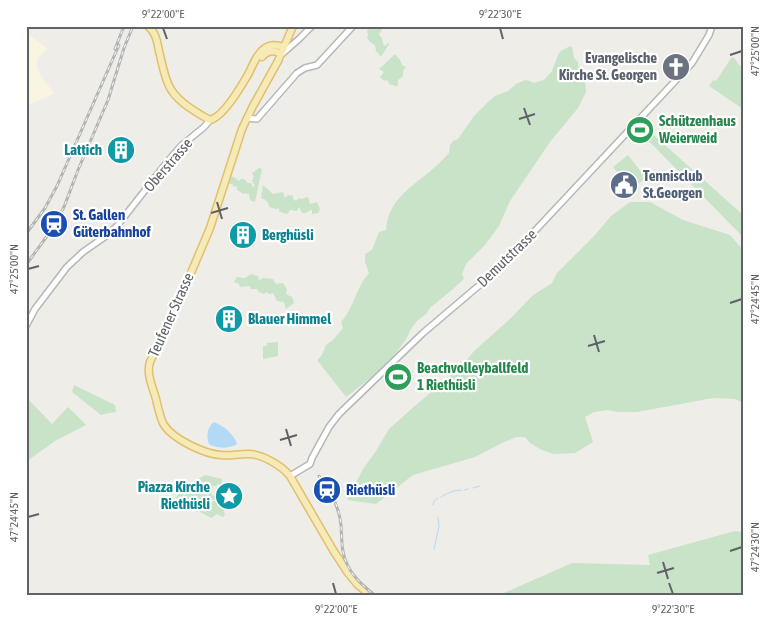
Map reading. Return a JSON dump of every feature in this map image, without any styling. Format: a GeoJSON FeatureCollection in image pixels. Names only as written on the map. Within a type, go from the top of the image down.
{"type":"FeatureCollection","features":[{"type":"Feature","properties":{"kind":"main road"},"geometry":{"type":"LineString","coordinates":[[148,26],[154,34],[166,80],[174,96],[210,120]]}},
{"type":"Feature","properties":{"kind":"main road","name":"Teufener Strasse"},"geometry":{"type":"LineString","coordinates":[[293,26],[283,51],[247,118],[237,142],[210,228],[180,299],[150,362],[149,371],[162,420],[171,432],[193,447],[210,454],[222,456],[252,454],[260,456],[286,470],[348,573],[371,596]]}},
{"type":"Feature","properties":{"kind":"main road","name":"Oberstrasse"},"geometry":{"type":"LineString","coordinates":[[210,120],[218,116],[225,108],[250,71],[267,52],[283,51]]}},
{"type":"Feature","properties":{"kind":"street"},"geometry":{"type":"LineString","coordinates":[[283,51],[312,26]]}},
{"type":"Feature","properties":{"kind":"street"},"geometry":{"type":"LineString","coordinates":[[247,118],[257,119],[297,73],[317,65],[353,26]]}},
{"type":"Feature","properties":{"kind":"street","name":"Demutstrasse"},"geometry":{"type":"LineString","coordinates":[[290,476],[310,464],[329,427],[339,414],[429,328],[502,266],[671,87],[695,58],[709,35],[712,26]]}},
{"type":"Feature","properties":{"kind":"street"},"geometry":{"type":"LineString","coordinates":[[289,35],[299,39]]}},
{"type":"Feature","properties":{"kind":"street","name":"Oberstrasse"},"geometry":{"type":"LineString","coordinates":[[26,326],[37,306],[67,267],[117,226],[181,146],[210,120]]}},
{"type":"Feature","properties":{"kind":"shaded area"},"geometry":{"type":"Polygon","coordinates":[[[26,32],[48,49],[39,57],[37,66],[41,76],[54,93],[30,105],[26,105],[26,32]]]}},
{"type":"Feature","properties":{"kind":"green space"},"geometry":{"type":"Polygon","coordinates":[[[372,26],[381,26],[382,30],[379,35],[382,38],[383,44],[385,46],[389,44],[381,57],[376,51],[375,45],[367,38],[367,31],[372,26]]]}},
{"type":"Feature","properties":{"kind":"green space"},"geometry":{"type":"Polygon","coordinates":[[[570,46],[585,80],[586,92],[578,108],[550,142],[510,201],[499,226],[485,245],[466,264],[462,274],[464,279],[417,321],[393,357],[346,397],[317,360],[322,355],[326,345],[343,328],[341,322],[369,273],[365,262],[365,254],[372,250],[379,232],[386,230],[390,213],[398,199],[449,153],[450,145],[453,141],[458,139],[474,116],[489,101],[525,80],[534,83],[544,80],[552,71],[561,51],[570,46]]]}},
{"type":"Feature","properties":{"kind":"green space"},"geometry":{"type":"Polygon","coordinates":[[[395,54],[402,65],[406,67],[396,87],[380,77],[384,72],[379,69],[395,54]]]}},
{"type":"Feature","properties":{"kind":"green space"},"geometry":{"type":"Polygon","coordinates":[[[732,57],[743,68],[743,109],[709,86],[713,80],[716,81],[732,57]]]}},
{"type":"Feature","properties":{"kind":"green space"},"geometry":{"type":"Polygon","coordinates":[[[646,128],[743,215],[743,237],[641,133],[646,128]]]}},
{"type":"Feature","properties":{"kind":"green space"},"geometry":{"type":"Polygon","coordinates":[[[628,155],[646,178],[628,192],[619,183],[620,175],[613,167],[628,155]]]}},
{"type":"Feature","properties":{"kind":"green space"},"geometry":{"type":"Polygon","coordinates":[[[259,168],[262,169],[255,202],[250,200],[249,194],[244,194],[237,190],[237,186],[234,187],[232,184],[228,184],[230,176],[239,181],[244,179],[251,183],[253,187],[255,186],[252,181],[254,177],[252,173],[259,168]]]}},
{"type":"Feature","properties":{"kind":"green space"},"geometry":{"type":"Polygon","coordinates":[[[263,185],[273,194],[283,192],[285,198],[288,195],[293,196],[293,199],[296,201],[299,198],[308,197],[310,204],[317,202],[320,209],[318,213],[312,214],[312,210],[302,213],[299,207],[297,211],[290,210],[288,214],[283,213],[279,211],[279,208],[269,207],[267,201],[261,198],[263,185]]]}},
{"type":"Feature","properties":{"kind":"green space"},"geometry":{"type":"Polygon","coordinates":[[[630,202],[650,202],[683,220],[730,235],[743,250],[743,403],[735,399],[713,398],[637,412],[608,410],[594,412],[585,417],[593,442],[575,453],[554,454],[530,443],[525,437],[516,437],[475,457],[413,475],[376,504],[347,500],[363,469],[389,429],[462,366],[474,351],[511,318],[532,296],[552,283],[557,273],[611,216],[630,202]]]}},
{"type":"Feature","properties":{"kind":"green space"},"geometry":{"type":"Polygon","coordinates":[[[251,274],[258,276],[259,281],[263,278],[273,279],[276,284],[283,283],[287,289],[286,294],[292,297],[294,303],[286,309],[284,302],[277,301],[273,293],[266,292],[264,294],[257,289],[251,289],[250,286],[240,287],[239,284],[234,282],[237,277],[245,278],[251,274]]]}},
{"type":"Feature","properties":{"kind":"green space"},"geometry":{"type":"Polygon","coordinates":[[[278,342],[278,356],[263,359],[263,346],[267,346],[267,343],[278,342]]]}},
{"type":"Feature","properties":{"kind":"green space"},"geometry":{"type":"Polygon","coordinates":[[[74,385],[115,405],[116,412],[101,415],[72,392],[74,385]]]}},
{"type":"Feature","properties":{"kind":"green space"},"geometry":{"type":"Polygon","coordinates":[[[26,397],[52,424],[68,407],[86,425],[55,441],[26,462],[26,397]]]}},
{"type":"Feature","properties":{"kind":"green space"},"geometry":{"type":"Polygon","coordinates":[[[205,475],[222,479],[221,485],[213,486],[211,495],[222,497],[206,502],[209,503],[221,498],[225,515],[223,517],[217,514],[211,518],[199,510],[198,512],[178,504],[176,500],[181,492],[185,494],[190,490],[193,482],[205,475]]]}},
{"type":"Feature","properties":{"kind":"green space"},"geometry":{"type":"Polygon","coordinates":[[[735,531],[743,532],[743,596],[497,596],[572,563],[650,565],[648,555],[735,531]]]}},
{"type":"Feature","properties":{"kind":"water"},"geometry":{"type":"Polygon","coordinates":[[[214,422],[228,431],[234,437],[237,444],[223,448],[209,444],[208,432],[214,422]]]}},
{"type":"Feature","properties":{"kind":"waterway"},"geometry":{"type":"LineString","coordinates":[[473,488],[480,486]]}},
{"type":"Feature","properties":{"kind":"waterway"},"geometry":{"type":"LineString","coordinates":[[464,490],[468,489]]}},
{"type":"Feature","properties":{"kind":"waterway"},"geometry":{"type":"LineString","coordinates":[[447,494],[461,490]]}},
{"type":"Feature","properties":{"kind":"waterway"},"geometry":{"type":"LineString","coordinates":[[441,497],[446,494]]}},
{"type":"Feature","properties":{"kind":"waterway"},"geometry":{"type":"LineString","coordinates":[[433,505],[434,501],[438,498]]}},
{"type":"Feature","properties":{"kind":"waterway"},"geometry":{"type":"LineString","coordinates":[[434,549],[439,526],[438,517]]}},
{"type":"Feature","properties":{"kind":"railway"},"geometry":{"type":"LineString","coordinates":[[115,49],[124,26]]}},
{"type":"Feature","properties":{"kind":"railway"},"geometry":{"type":"LineString","coordinates":[[26,265],[50,232],[64,207],[108,100],[133,26]]}},
{"type":"Feature","properties":{"kind":"railway"},"geometry":{"type":"LineString","coordinates":[[26,234],[45,208],[57,186],[119,45]]}},
{"type":"Feature","properties":{"kind":"railway"},"geometry":{"type":"LineString","coordinates":[[319,476],[331,493],[338,511],[343,550],[349,569],[375,596]]}},
{"type":"Feature","properties":{"kind":"place","name":"Evangelische Kirche St. Georgen"},"geometry":{"type":"Point","coordinates":[676,67]}},
{"type":"Feature","properties":{"kind":"place","name":"Schützenhaus Weierweid"},"geometry":{"type":"Point","coordinates":[640,130]}},
{"type":"Feature","properties":{"kind":"place","name":"Lattich"},"geometry":{"type":"Point","coordinates":[121,150]}},
{"type":"Feature","properties":{"kind":"place","name":"Tennisclub St.Georgen"},"geometry":{"type":"Point","coordinates":[624,185]}},
{"type":"Feature","properties":{"kind":"place","name":"St. Gallen Güterbahnhof"},"geometry":{"type":"Point","coordinates":[54,224]}},
{"type":"Feature","properties":{"kind":"place","name":"Berghüsli"},"geometry":{"type":"Point","coordinates":[243,235]}},
{"type":"Feature","properties":{"kind":"place","name":"Blauer Himmel"},"geometry":{"type":"Point","coordinates":[229,319]}},
{"type":"Feature","properties":{"kind":"place","name":"Beachvolleyballfeld 1 Riethüsli"},"geometry":{"type":"Point","coordinates":[398,377]}},
{"type":"Feature","properties":{"kind":"place","name":"Riethüsli"},"geometry":{"type":"Point","coordinates":[327,490]}},
{"type":"Feature","properties":{"kind":"place","name":"Piazza Kirche Riethüsli"},"geometry":{"type":"Point","coordinates":[229,496]}}]}
